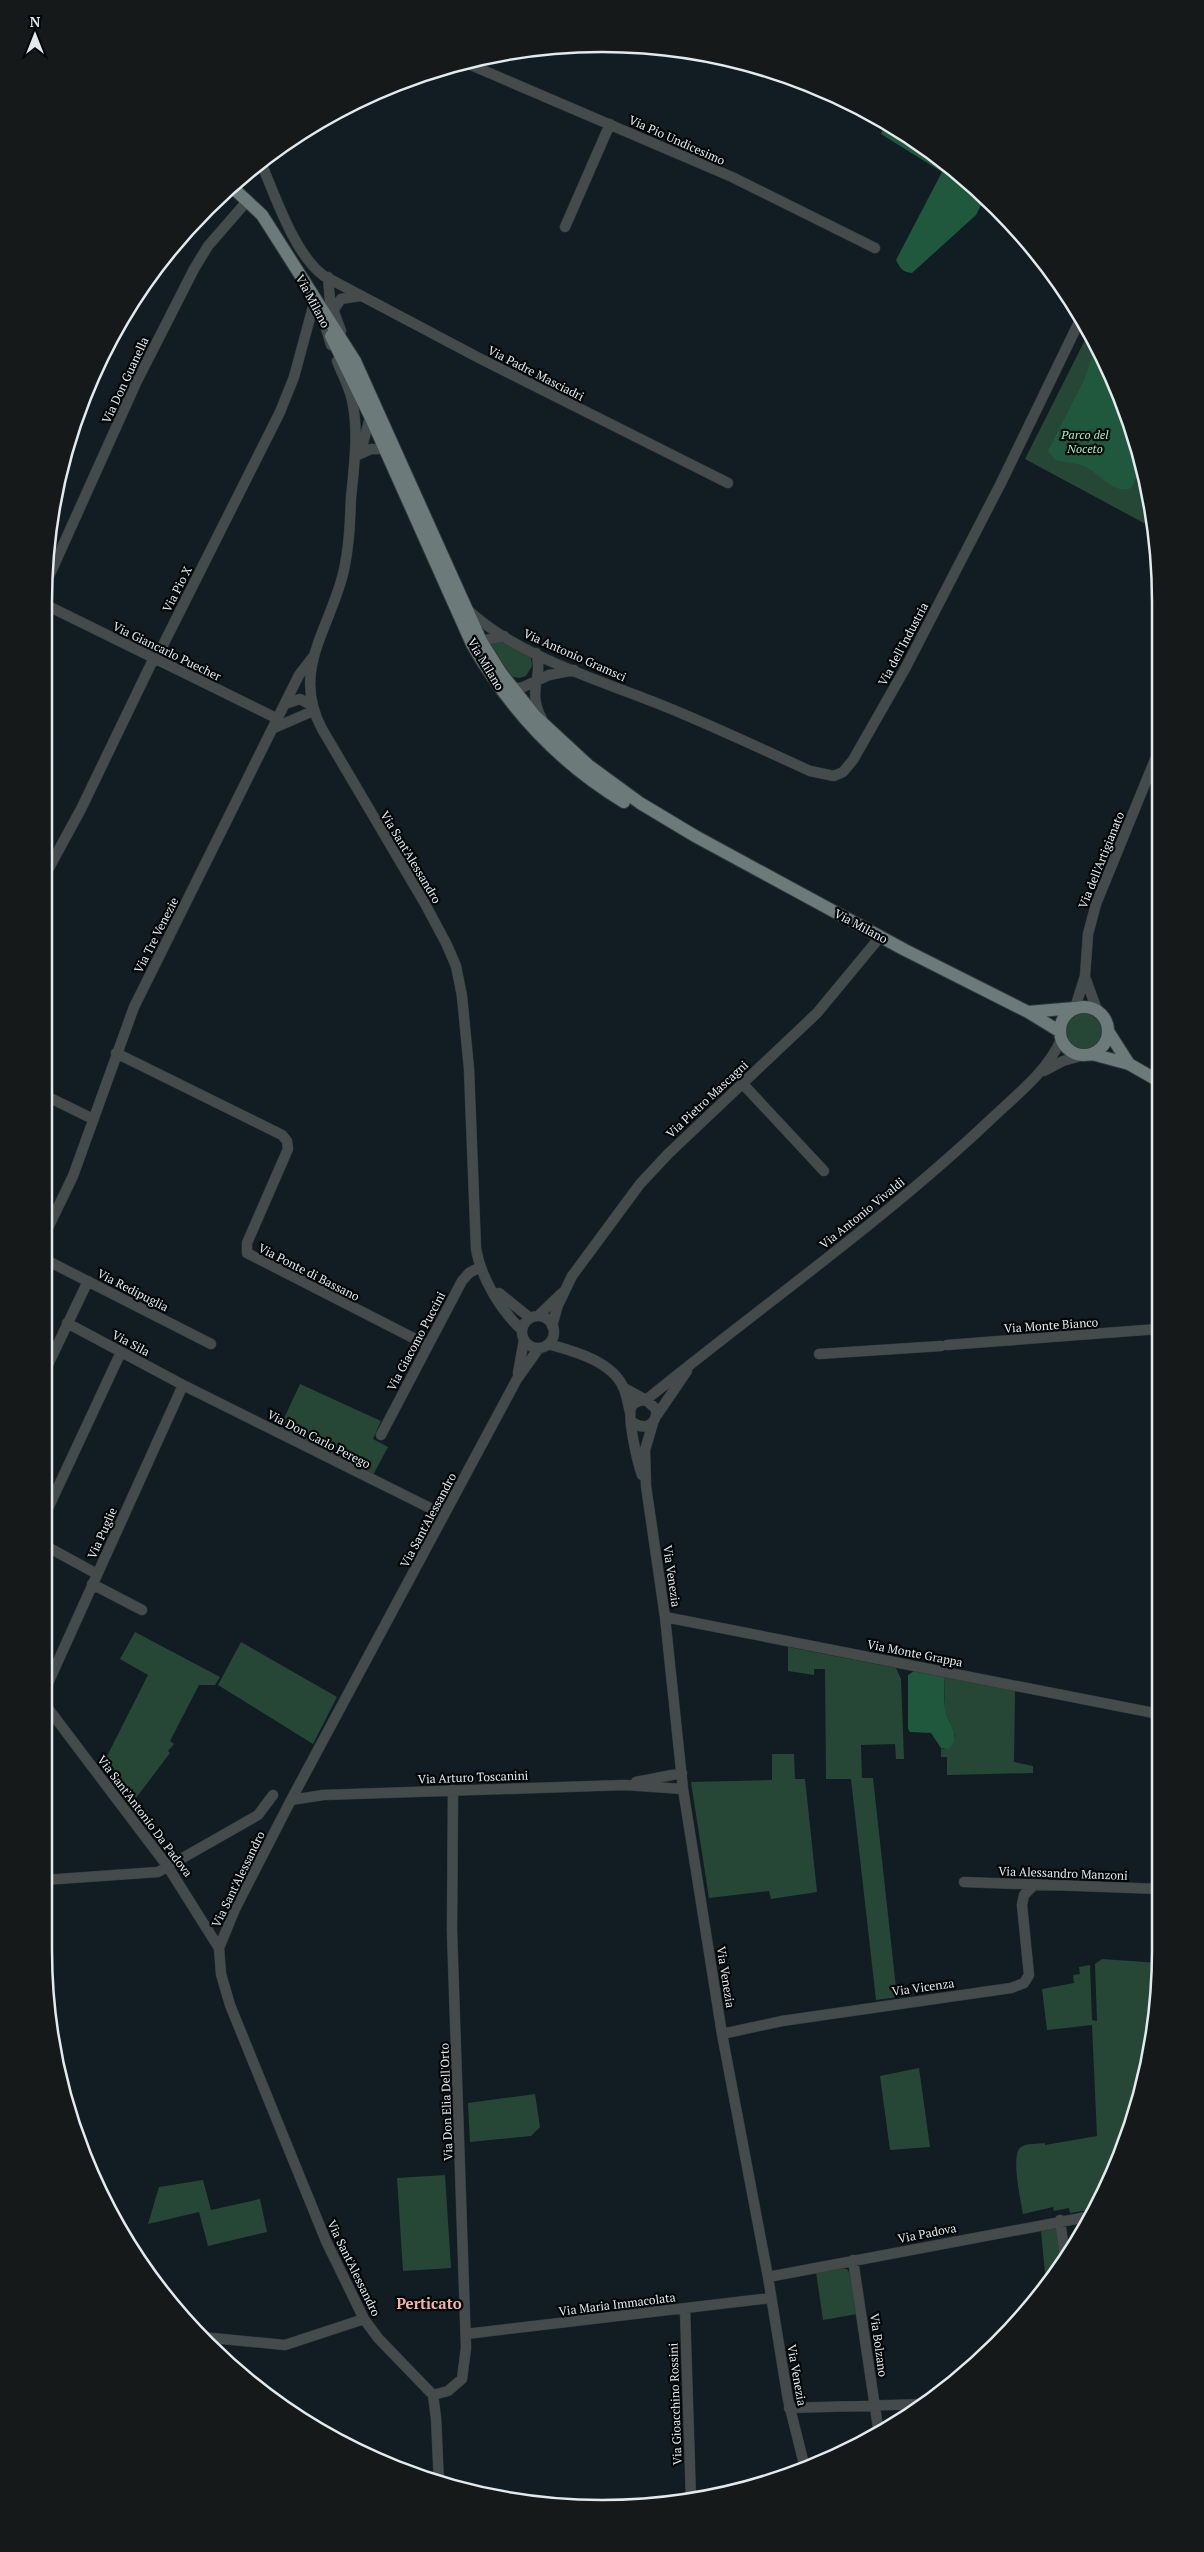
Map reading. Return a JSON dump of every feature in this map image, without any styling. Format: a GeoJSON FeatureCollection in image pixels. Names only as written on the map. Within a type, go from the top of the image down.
{"type":"FeatureCollection","features":[{"type":"Feature","properties":{"kind":"main road"},"geometry":{"type":"LineString","coordinates":[[237,191],[262,215],[296,270]]}},
{"type":"Feature","properties":{"kind":"main road","name":"Via Milano"},"geometry":{"type":"LineString","coordinates":[[296,270],[371,418],[384,449],[479,646],[512,689],[548,729],[610,782],[695,836],[880,937],[1028,1012],[1060,1035]]}},
{"type":"Feature","properties":{"kind":"main road","name":"Via Milano"},"geometry":{"type":"LineString","coordinates":[[296,270],[355,361],[466,608],[484,664],[521,717],[571,765],[638,810],[695,836]]}},
{"type":"Feature","properties":{"kind":"main road"},"geometry":{"type":"LineString","coordinates":[[1028,1012],[1090,1007],[1097,1010],[1107,1023],[1108,1031],[1129,1064]]}},
{"type":"Feature","properties":{"kind":"main road"},"geometry":{"type":"LineString","coordinates":[[1075,1008],[1061,1022],[1060,1035],[1066,1048],[1074,1053],[1088,1054],[1129,1064],[1152,1077]]}},
{"type":"Feature","properties":{"kind":"main road"},"geometry":{"type":"LineString","coordinates":[[1088,1054],[1103,1045],[1108,1031]]}},
{"type":"Feature","properties":{"kind":"street","name":"Via Pio Undicesimo"},"geometry":{"type":"LineString","coordinates":[[476,67],[778,198],[875,248]]}},
{"type":"Feature","properties":{"kind":"street"},"geometry":{"type":"LineString","coordinates":[[565,227],[610,124]]}},
{"type":"Feature","properties":{"kind":"street","name":"Via Padre Masciadri"},"geometry":{"type":"LineString","coordinates":[[264,169],[307,259],[332,280],[479,358],[728,483]]}},
{"type":"Feature","properties":{"kind":"street","name":"Via Don Guanella"},"geometry":{"type":"LineString","coordinates":[[54,565],[136,384],[202,255],[248,200]]}},
{"type":"Feature","properties":{"kind":"street"},"geometry":{"type":"LineString","coordinates":[[332,280],[329,295],[346,346]]}},
{"type":"Feature","properties":{"kind":"street"},"geometry":{"type":"LineString","coordinates":[[333,311],[341,299],[362,296]]}},
{"type":"Feature","properties":{"kind":"street","name":"Via Pio X"},"geometry":{"type":"LineString","coordinates":[[52,863],[72,827],[151,664],[156,659],[283,406],[294,377],[314,303]]}},
{"type":"Feature","properties":{"kind":"street"},"geometry":{"type":"LineString","coordinates":[[325,325],[352,400],[357,457]]}},
{"type":"Feature","properties":{"kind":"street","name":"Via dell'Industria"},"geometry":{"type":"LineString","coordinates":[[636,695],[815,773],[831,776],[843,772],[864,744],[910,659],[1001,483],[1078,327]]}},
{"type":"Feature","properties":{"kind":"street"},"geometry":{"type":"LineString","coordinates":[[355,361],[361,384],[370,406],[371,418],[357,457]]}},
{"type":"Feature","properties":{"kind":"street"},"geometry":{"type":"LineString","coordinates":[[357,457],[371,449],[384,449]]}},
{"type":"Feature","properties":{"kind":"street","name":"Via Sant'Alessandro"},"geometry":{"type":"LineString","coordinates":[[357,457],[343,573],[314,655],[309,680],[312,708],[431,915],[456,966],[462,996],[469,1062],[474,1233],[480,1267],[507,1314],[523,1335],[517,1379]]}},
{"type":"Feature","properties":{"kind":"street","name":"Via Giancarlo Puecher"},"geometry":{"type":"LineString","coordinates":[[52,608],[156,659],[276,723]]}},
{"type":"Feature","properties":{"kind":"street","name":"Via Antonio Gramsci"},"geometry":{"type":"LineString","coordinates":[[466,608],[504,636],[536,653],[636,695]]}},
{"type":"Feature","properties":{"kind":"street"},"geometry":{"type":"LineString","coordinates":[[479,646],[504,636]]}},
{"type":"Feature","properties":{"kind":"street"},"geometry":{"type":"LineString","coordinates":[[536,653],[538,662],[535,680],[535,703],[548,729]]}},
{"type":"Feature","properties":{"kind":"street","name":"Via Tre Venezie"},"geometry":{"type":"LineString","coordinates":[[52,1219],[73,1176],[134,1007],[285,704],[302,671],[314,655]]}},
{"type":"Feature","properties":{"kind":"street"},"geometry":{"type":"LineString","coordinates":[[484,664],[504,685],[512,689],[521,688],[535,680],[552,674],[574,670]]}},
{"type":"Feature","properties":{"kind":"street"},"geometry":{"type":"LineString","coordinates":[[285,704],[300,699],[312,708]]}},
{"type":"Feature","properties":{"kind":"street"},"geometry":{"type":"LineString","coordinates":[[276,723],[312,708]]}},
{"type":"Feature","properties":{"kind":"street","name":"Via dell'Artigianato"},"geometry":{"type":"LineString","coordinates":[[1075,1008],[1085,976],[1088,934],[1096,904],[1152,767]]}},
{"type":"Feature","properties":{"kind":"street","name":"Via Pietro Mascagni"},"geometry":{"type":"LineString","coordinates":[[548,1338],[564,1290],[591,1248],[640,1184],[664,1157],[823,1007],[880,937]]}},
{"type":"Feature","properties":{"kind":"street","name":"Via dell'Artigianato"},"geometry":{"type":"LineString","coordinates":[[1085,976],[1097,1010]]}},
{"type":"Feature","properties":{"kind":"street"},"geometry":{"type":"LineString","coordinates":[[1039,1074],[1053,1056],[1060,1035]]}},
{"type":"Feature","properties":{"kind":"street","name":"Via Ponte di Bassano"},"geometry":{"type":"LineString","coordinates":[[116,1053],[279,1134],[287,1141],[288,1149],[247,1245],[246,1251],[250,1256],[427,1345]]}},
{"type":"Feature","properties":{"kind":"street"},"geometry":{"type":"LineString","coordinates":[[1039,1074],[1063,1061],[1088,1054]]}},
{"type":"Feature","properties":{"kind":"street","name":"Via Antonio Vivaldi"},"geometry":{"type":"LineString","coordinates":[[646,1400],[808,1273],[951,1156],[1039,1074]]}},
{"type":"Feature","properties":{"kind":"street"},"geometry":{"type":"LineString","coordinates":[[742,1083],[824,1171]]}},
{"type":"Feature","properties":{"kind":"street"},"geometry":{"type":"LineString","coordinates":[[52,1099],[93,1119]]}},
{"type":"Feature","properties":{"kind":"street","name":"Via Redipuglia"},"geometry":{"type":"LineString","coordinates":[[52,1262],[211,1344]]}},
{"type":"Feature","properties":{"kind":"street","name":"Via Giacomo Puccini"},"geometry":{"type":"LineString","coordinates":[[381,1435],[462,1280],[469,1273],[480,1267]]}},
{"type":"Feature","properties":{"kind":"street","name":"Via Sant'Alessandro"},"geometry":{"type":"LineString","coordinates":[[433,2395],[378,2338],[364,2319],[326,2241],[230,2005],[222,1974],[219,1948],[239,1902],[291,1800],[517,1379],[548,1338],[547,1319],[534,1317],[503,1298],[487,1279]]}},
{"type":"Feature","properties":{"kind":"street"},"geometry":{"type":"LineString","coordinates":[[52,1356],[88,1281]]}},
{"type":"Feature","properties":{"kind":"street","name":"Via Pietro Mascagni"},"geometry":{"type":"LineString","coordinates":[[523,1335],[534,1317],[564,1290]]}},
{"type":"Feature","properties":{"kind":"street","name":"Via Sila"},"geometry":{"type":"LineString","coordinates":[[67,1323],[183,1385]]}},
{"type":"Feature","properties":{"kind":"street","name":"Via Monte Bianco"},"geometry":{"type":"LineString","coordinates":[[819,1354],[1152,1329]]}},
{"type":"Feature","properties":{"kind":"street"},"geometry":{"type":"LineString","coordinates":[[523,1335],[530,1346],[548,1338],[604,1367],[624,1388],[652,1403],[655,1419],[646,1427],[638,1426],[631,1417],[632,1405],[638,1401],[646,1400]]}},
{"type":"Feature","properties":{"kind":"street"},"geometry":{"type":"LineString","coordinates":[[52,1500],[121,1352]]}},
{"type":"Feature","properties":{"kind":"street","name":"Via Venezia"},"geometry":{"type":"LineString","coordinates":[[693,1362],[655,1419],[645,1450],[646,1486],[665,1617],[683,1789],[722,2034],[768,2277],[789,2408],[803,2461]]}},
{"type":"Feature","properties":{"kind":"street","name":"Via Don Carlo Perego"},"geometry":{"type":"LineString","coordinates":[[183,1385],[444,1515]]}},
{"type":"Feature","properties":{"kind":"street","name":"Via Puglie"},"geometry":{"type":"LineString","coordinates":[[52,1674],[183,1385]]}},
{"type":"Feature","properties":{"kind":"street","name":"Via Venezia"},"geometry":{"type":"LineString","coordinates":[[624,1388],[631,1417],[635,1455],[646,1486]]}},
{"type":"Feature","properties":{"kind":"street"},"geometry":{"type":"LineString","coordinates":[[52,1549],[97,1574]]}},
{"type":"Feature","properties":{"kind":"street"},"geometry":{"type":"LineString","coordinates":[[92,1584],[142,1610]]}},
{"type":"Feature","properties":{"kind":"street","name":"Via Monte Grappa"},"geometry":{"type":"LineString","coordinates":[[665,1617],[1152,1712]]}},
{"type":"Feature","properties":{"kind":"street","name":"Via Sant'Antonio Da Padova"},"geometry":{"type":"LineString","coordinates":[[52,1715],[168,1867],[219,1948]]}},
{"type":"Feature","properties":{"kind":"street"},"geometry":{"type":"LineString","coordinates":[[625,1785],[682,1773]]}},
{"type":"Feature","properties":{"kind":"street","name":"Via Arturo Toscanini"},"geometry":{"type":"LineString","coordinates":[[300,1784],[323,1795]]}},
{"type":"Feature","properties":{"kind":"street"},"geometry":{"type":"LineString","coordinates":[[625,1785],[683,1789]]}},
{"type":"Feature","properties":{"kind":"street","name":"Via Arturo Toscanini"},"geometry":{"type":"LineString","coordinates":[[291,1800],[323,1795],[625,1785]]}},
{"type":"Feature","properties":{"kind":"street","name":"Via Don Elia Dell'Orto"},"geometry":{"type":"LineString","coordinates":[[433,2395],[448,2391],[462,2379],[465,2366],[466,2334],[452,1931],[453,1790]]}},
{"type":"Feature","properties":{"kind":"street"},"geometry":{"type":"LineString","coordinates":[[52,1879],[151,1873],[168,1867],[258,1815],[273,1794]]}},
{"type":"Feature","properties":{"kind":"street","name":"Via Alessandro Manzoni"},"geometry":{"type":"LineString","coordinates":[[964,1882],[1152,1888]]}},
{"type":"Feature","properties":{"kind":"street","name":"Via Vicenza"},"geometry":{"type":"LineString","coordinates":[[722,2034],[782,2021],[1011,1988],[1024,1982],[1029,1974],[1022,1905],[1024,1895],[1034,1885]]}},
{"type":"Feature","properties":{"kind":"street","name":"Via Padova"},"geometry":{"type":"LineString","coordinates":[[768,2277],[1082,2217]]}},
{"type":"Feature","properties":{"kind":"street"},"geometry":{"type":"LineString","coordinates":[[1060,2220],[1064,2248]]}},
{"type":"Feature","properties":{"kind":"street","name":"Via Bolzano"},"geometry":{"type":"LineString","coordinates":[[853,2260],[878,2426]]}},
{"type":"Feature","properties":{"kind":"street","name":"Via Maria Immacolata"},"geometry":{"type":"LineString","coordinates":[[466,2334],[771,2298]]}},
{"type":"Feature","properties":{"kind":"street","name":"Via Gioacchino Rossini"},"geometry":{"type":"LineString","coordinates":[[685,2309],[691,2492]]}},
{"type":"Feature","properties":{"kind":"street"},"geometry":{"type":"LineString","coordinates":[[212,2338],[285,2345],[364,2319]]}},
{"type":"Feature","properties":{"kind":"street"},"geometry":{"type":"LineString","coordinates":[[433,2395],[439,2474]]}},
{"type":"Feature","properties":{"kind":"street"},"geometry":{"type":"LineString","coordinates":[[789,2408],[910,2405]]}},
{"type":"Feature","properties":{"kind":"green space"},"geometry":{"type":"Polygon","coordinates":[[[883,130],[937,166],[981,204],[976,215],[912,273],[902,269],[896,260],[942,172],[881,134],[883,130]]]}},
{"type":"Feature","properties":{"kind":"green space","name":"Parco del Noceto"},"geometry":{"type":"Polygon","coordinates":[[[1085,340],[1110,392],[1122,425],[1133,460],[1146,524],[1025,459],[1085,340]]]}},
{"type":"Feature","properties":{"kind":"green space"},"geometry":{"type":"Polygon","coordinates":[[[1093,356],[1110,392],[1133,460],[1137,476],[1131,488],[1119,489],[1107,483],[1086,467],[1055,460],[1048,451],[1084,380],[1093,356]]]}},
{"type":"Feature","properties":{"kind":"green space"},"geometry":{"type":"Polygon","coordinates":[[[502,641],[531,658],[532,666],[526,676],[519,678],[510,676],[491,648],[491,643],[502,641]]]}},
{"type":"Feature","properties":{"kind":"green space"},"geometry":{"type":"Polygon","coordinates":[[[1084,1011],[1098,1017],[1104,1031],[1098,1045],[1084,1051],[1070,1045],[1064,1031],[1070,1017],[1084,1011]]]}},
{"type":"Feature","properties":{"kind":"green space"},"geometry":{"type":"Polygon","coordinates":[[[300,1384],[381,1421],[373,1439],[388,1447],[372,1477],[278,1431],[300,1384]]]}},
{"type":"Feature","properties":{"kind":"green space"},"geometry":{"type":"Polygon","coordinates":[[[135,1632],[220,1677],[215,1685],[199,1685],[170,1741],[174,1744],[168,1751],[170,1753],[136,1798],[113,1768],[103,1764],[148,1675],[120,1659],[135,1632]]]}},
{"type":"Feature","properties":{"kind":"green space"},"geometry":{"type":"Polygon","coordinates":[[[241,1642],[337,1697],[313,1744],[218,1685],[241,1642]]]}},
{"type":"Feature","properties":{"kind":"green space"},"geometry":{"type":"Polygon","coordinates":[[[788,1647],[896,1668],[901,1679],[904,1759],[896,1759],[895,1744],[861,1745],[862,1778],[873,1778],[897,1997],[876,2000],[851,1779],[826,1779],[825,1669],[814,1669],[814,1675],[788,1671],[788,1647]]]}},
{"type":"Feature","properties":{"kind":"green space"},"geometry":{"type":"Polygon","coordinates":[[[914,1671],[944,1677],[945,1709],[955,1739],[949,1749],[941,1748],[931,1733],[910,1732],[908,1729],[908,1675],[914,1671]]]}},
{"type":"Feature","properties":{"kind":"green space"},"geometry":{"type":"Polygon","coordinates":[[[944,1677],[1015,1691],[1014,1762],[1033,1766],[1033,1773],[947,1775],[947,1757],[941,1757],[941,1748],[944,1749],[955,1738],[955,1735],[945,1711],[944,1677]]]}},
{"type":"Feature","properties":{"kind":"green space"},"geometry":{"type":"Polygon","coordinates":[[[772,1754],[794,1754],[795,1779],[805,1779],[817,1892],[771,1899],[769,1891],[709,1898],[691,1782],[772,1780],[772,1754]]]}},
{"type":"Feature","properties":{"kind":"green space"},"geometry":{"type":"Polygon","coordinates":[[[1102,1959],[1151,1962],[1147,2022],[1133,2092],[1110,2160],[1086,2211],[1070,2213],[1069,2208],[1054,2211],[1053,2207],[1023,2214],[1016,2168],[1016,2159],[1021,2147],[1029,2144],[1045,2143],[1045,2145],[1097,2136],[1092,2025],[1047,2030],[1042,1989],[1074,1983],[1073,1975],[1080,1974],[1079,1967],[1090,1965],[1092,2020],[1097,2021],[1095,1964],[1102,1959]]]}},
{"type":"Feature","properties":{"kind":"green space"},"geometry":{"type":"Polygon","coordinates":[[[919,2068],[930,2147],[890,2150],[880,2076],[919,2068]]]}},
{"type":"Feature","properties":{"kind":"green space"},"geometry":{"type":"Polygon","coordinates":[[[535,2094],[540,2127],[531,2136],[470,2142],[468,2103],[535,2094]]]}},
{"type":"Feature","properties":{"kind":"green space"},"geometry":{"type":"Polygon","coordinates":[[[445,2175],[451,2268],[403,2271],[397,2178],[445,2175]]]}},
{"type":"Feature","properties":{"kind":"green space"},"geometry":{"type":"Polygon","coordinates":[[[203,2180],[211,2210],[260,2199],[267,2232],[208,2246],[199,2212],[148,2224],[159,2187],[203,2180]]]}},
{"type":"Feature","properties":{"kind":"green space"},"geometry":{"type":"Polygon","coordinates":[[[1054,2228],[1057,2230],[1061,2253],[1045,2275],[1041,2231],[1054,2228]]]}},
{"type":"Feature","properties":{"kind":"green space"},"geometry":{"type":"Polygon","coordinates":[[[841,2268],[847,2269],[850,2274],[857,2314],[823,2320],[816,2272],[841,2268]]]}},
{"type":"Feature","properties":{"kind":"district","name":"Perticato"},"geometry":{"type":"Point","coordinates":[429,2303]}}]}
